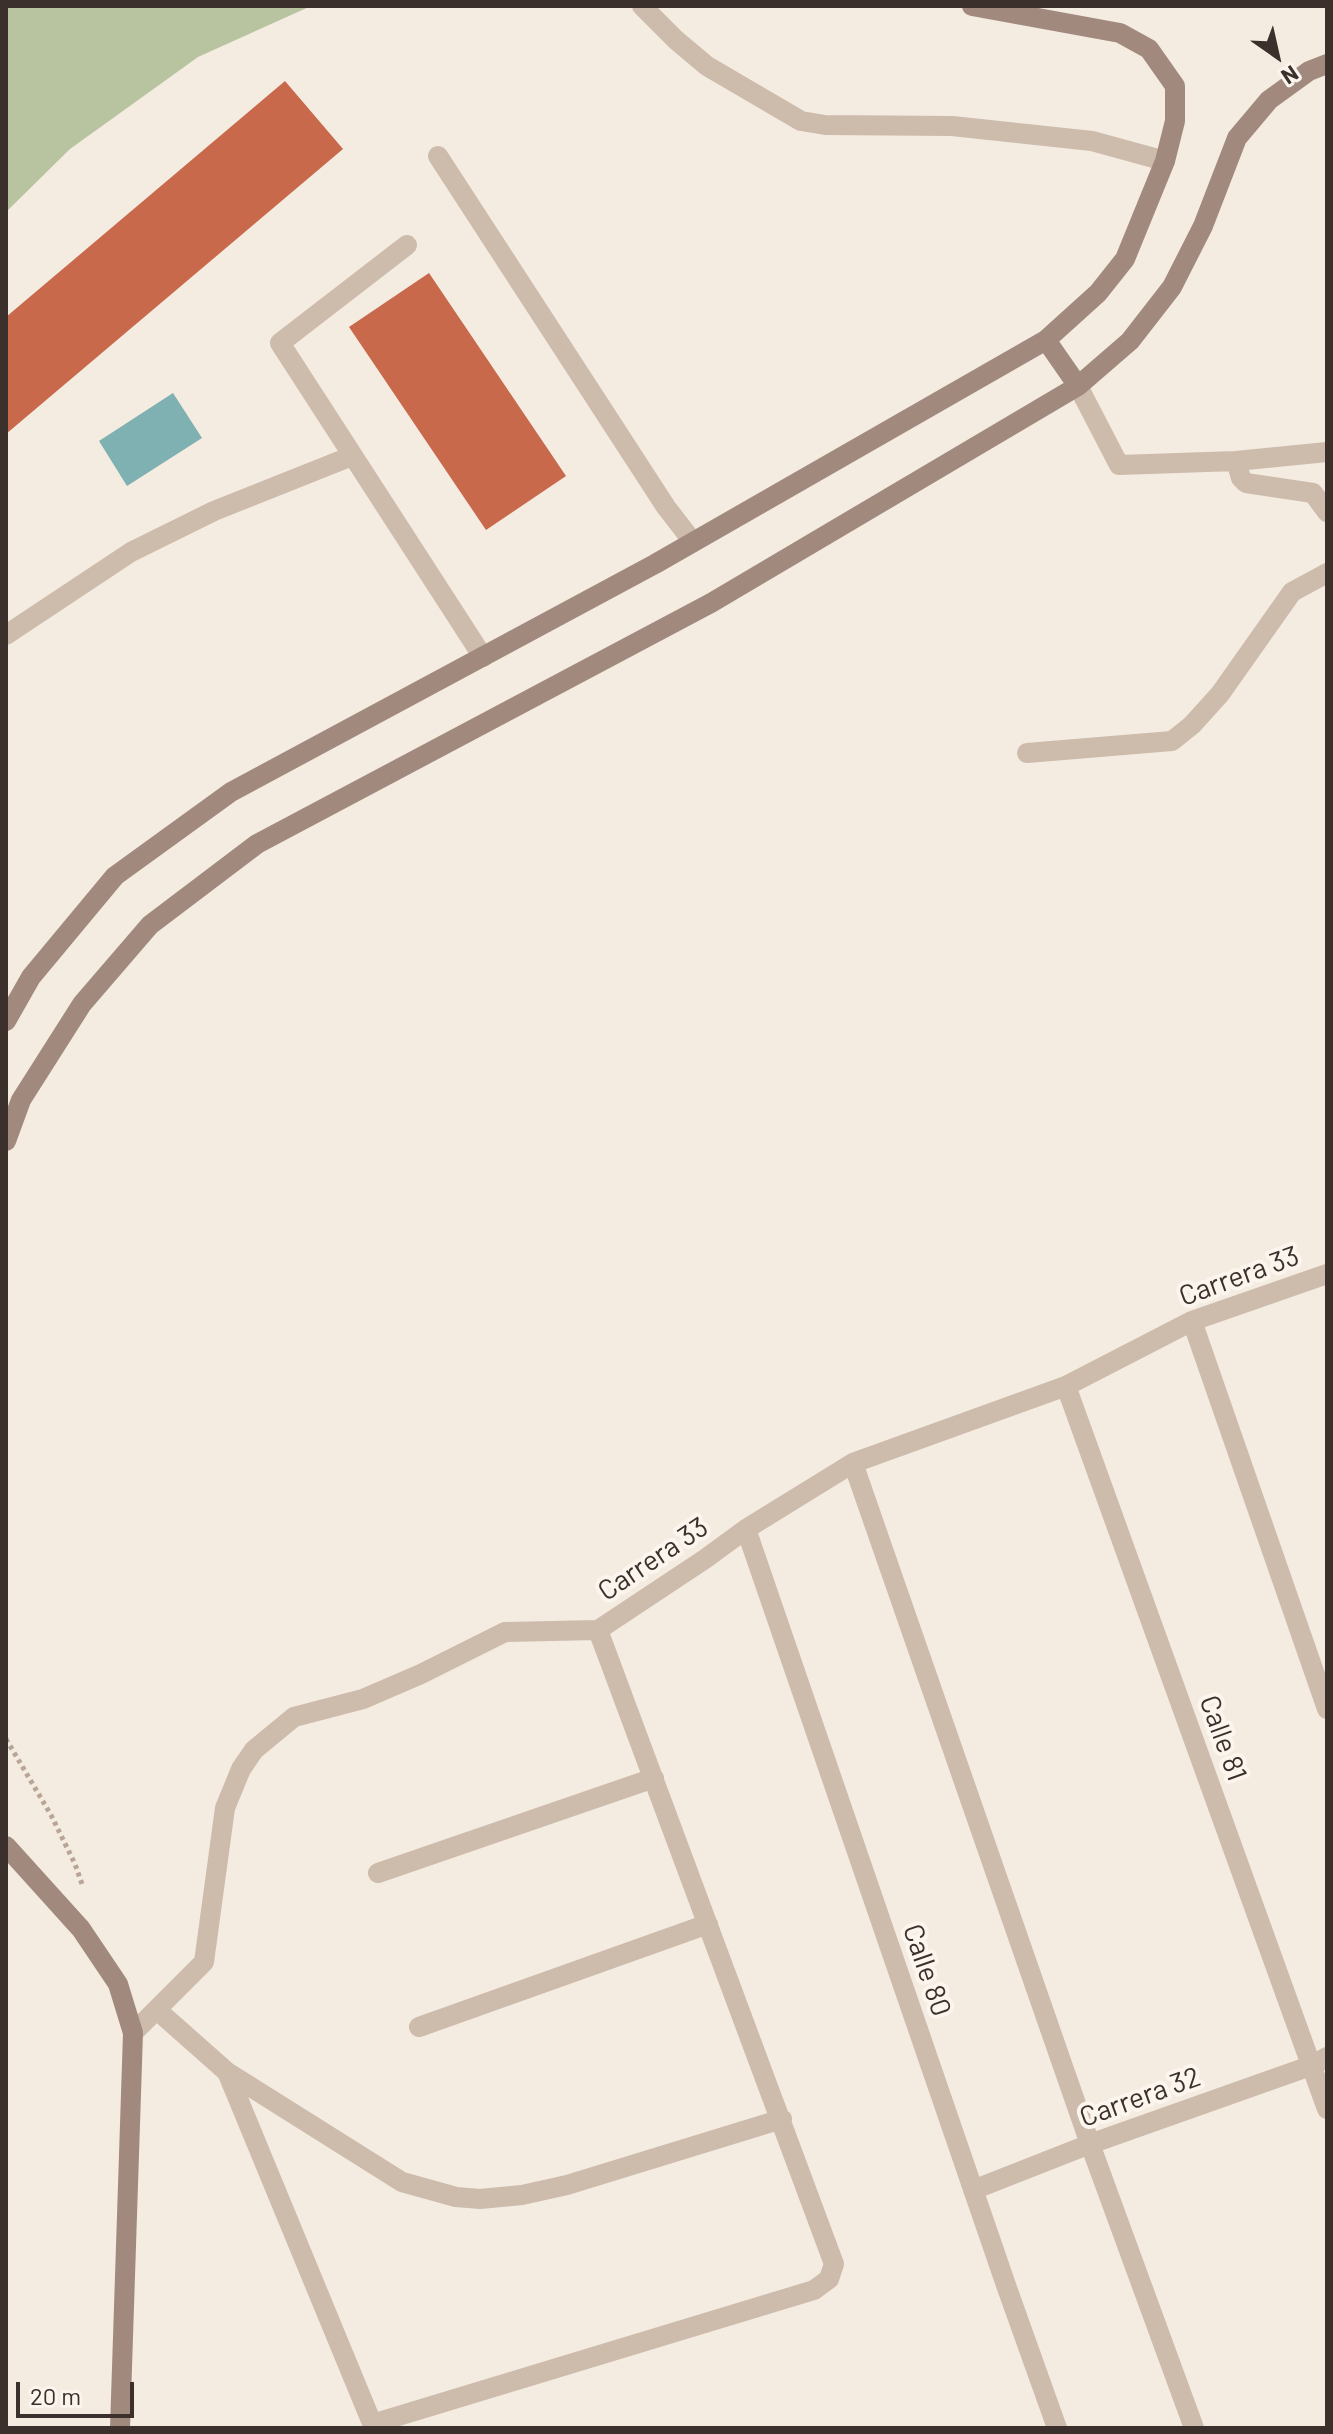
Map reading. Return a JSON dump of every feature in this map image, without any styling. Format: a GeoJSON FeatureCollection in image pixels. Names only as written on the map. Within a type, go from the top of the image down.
{"type":"FeatureCollection","features":[{"type":"Feature","properties":{"kind":"street"},"geometry":{"type":"LineString","coordinates":[[642,6],[707,66],[801,121],[825,125],[952,126],[1092,141],[1165,161]]}},
{"type":"Feature","properties":{"kind":"street"},"geometry":{"type":"LineString","coordinates":[[6,1021],[31,977],[115,876],[231,792],[693,542],[1046,340],[1098,293],[1125,259],[1165,161],[1175,121],[1175,86],[1149,49],[1120,33],[972,6]]}},
{"type":"Feature","properties":{"kind":"street"},"geometry":{"type":"LineString","coordinates":[[6,1141],[21,1100],[82,1004],[150,925],[257,844],[711,603],[1078,386],[1130,341],[1172,287],[1203,226],[1237,138],[1269,100],[1309,71],[1327,64]]}},
{"type":"Feature","properties":{"kind":"street"},"geometry":{"type":"LineString","coordinates":[[438,156],[666,507],[693,542]]}},
{"type":"Feature","properties":{"kind":"street"},"geometry":{"type":"LineString","coordinates":[[407,245],[280,343],[483,657]]}},
{"type":"Feature","properties":{"kind":"street"},"geometry":{"type":"LineString","coordinates":[[1046,340],[1078,386],[1119,465],[1236,461],[1327,452]]}},
{"type":"Feature","properties":{"kind":"street"},"geometry":{"type":"LineString","coordinates":[[6,635],[131,552],[214,511],[352,456]]}},
{"type":"Feature","properties":{"kind":"street"},"geometry":{"type":"LineString","coordinates":[[1236,461],[1241,478],[1246,483],[1313,493],[1327,512]]}},
{"type":"Feature","properties":{"kind":"street"},"geometry":{"type":"LineString","coordinates":[[1027,753],[1172,741],[1192,725],[1220,694],[1292,592],[1327,573]]}},
{"type":"Feature","properties":{"kind":"street","name":"Carrera 33"},"geometry":{"type":"LineString","coordinates":[[133,2033],[204,1962],[225,1808],[241,1769],[254,1750],[294,1717],[363,1699],[505,1632],[598,1630],[746,1529],[853,1463],[1066,1386],[1192,1321],[1327,1274]]}},
{"type":"Feature","properties":{"kind":"street"},"geometry":{"type":"LineString","coordinates":[[1192,1321],[1327,1709]]}},
{"type":"Feature","properties":{"kind":"street","name":"Calle 81"},"geometry":{"type":"LineString","coordinates":[[1066,1386],[1320,2061],[1327,2109]]}},
{"type":"Feature","properties":{"kind":"street"},"geometry":{"type":"LineString","coordinates":[[853,1463],[1090,2144],[1194,2428]]}},
{"type":"Feature","properties":{"kind":"street","name":"Calle 80"},"geometry":{"type":"LineString","coordinates":[[746,1529],[1057,2428]]}},
{"type":"Feature","properties":{"kind":"street"},"geometry":{"type":"LineString","coordinates":[[227,2072],[373,2426],[814,2290],[829,2279],[834,2264],[598,1630]]}},
{"type":"Feature","properties":{"kind":"street"},"geometry":{"type":"LineString","coordinates":[[378,1873],[654,1778]]}},
{"type":"Feature","properties":{"kind":"street"},"geometry":{"type":"LineString","coordinates":[[6,1846],[81,1929],[118,1984],[133,2033],[120,2428]]}},
{"type":"Feature","properties":{"kind":"street"},"geometry":{"type":"LineString","coordinates":[[419,2027],[708,1924]]}},
{"type":"Feature","properties":{"kind":"street"},"geometry":{"type":"LineString","coordinates":[[157,2010],[227,2072],[402,2182],[456,2197],[480,2199],[508,2196],[567,2185],[782,2119]]}},
{"type":"Feature","properties":{"kind":"street","name":"Carrera 32"},"geometry":{"type":"LineString","coordinates":[[973,2190],[1320,2061]]}},
{"type":"Feature","properties":{"kind":"green space"},"geometry":{"type":"Polygon","coordinates":[[[6,6],[311,6],[198,57],[70,149],[6,212],[6,6]]]}},
{"type":"Feature","properties":{"kind":"water"},"geometry":{"type":"Polygon","coordinates":[[[173,393],[202,438],[127,486],[99,441],[173,393]]]}},
{"type":"Feature","properties":{"kind":"building"},"geometry":{"type":"Polygon","coordinates":[[[285,81],[343,149],[6,434],[6,317],[285,81]]]}},
{"type":"Feature","properties":{"kind":"building"},"geometry":{"type":"Polygon","coordinates":[[[429,273],[566,476],[486,530],[349,327],[429,273]]]}}]}
